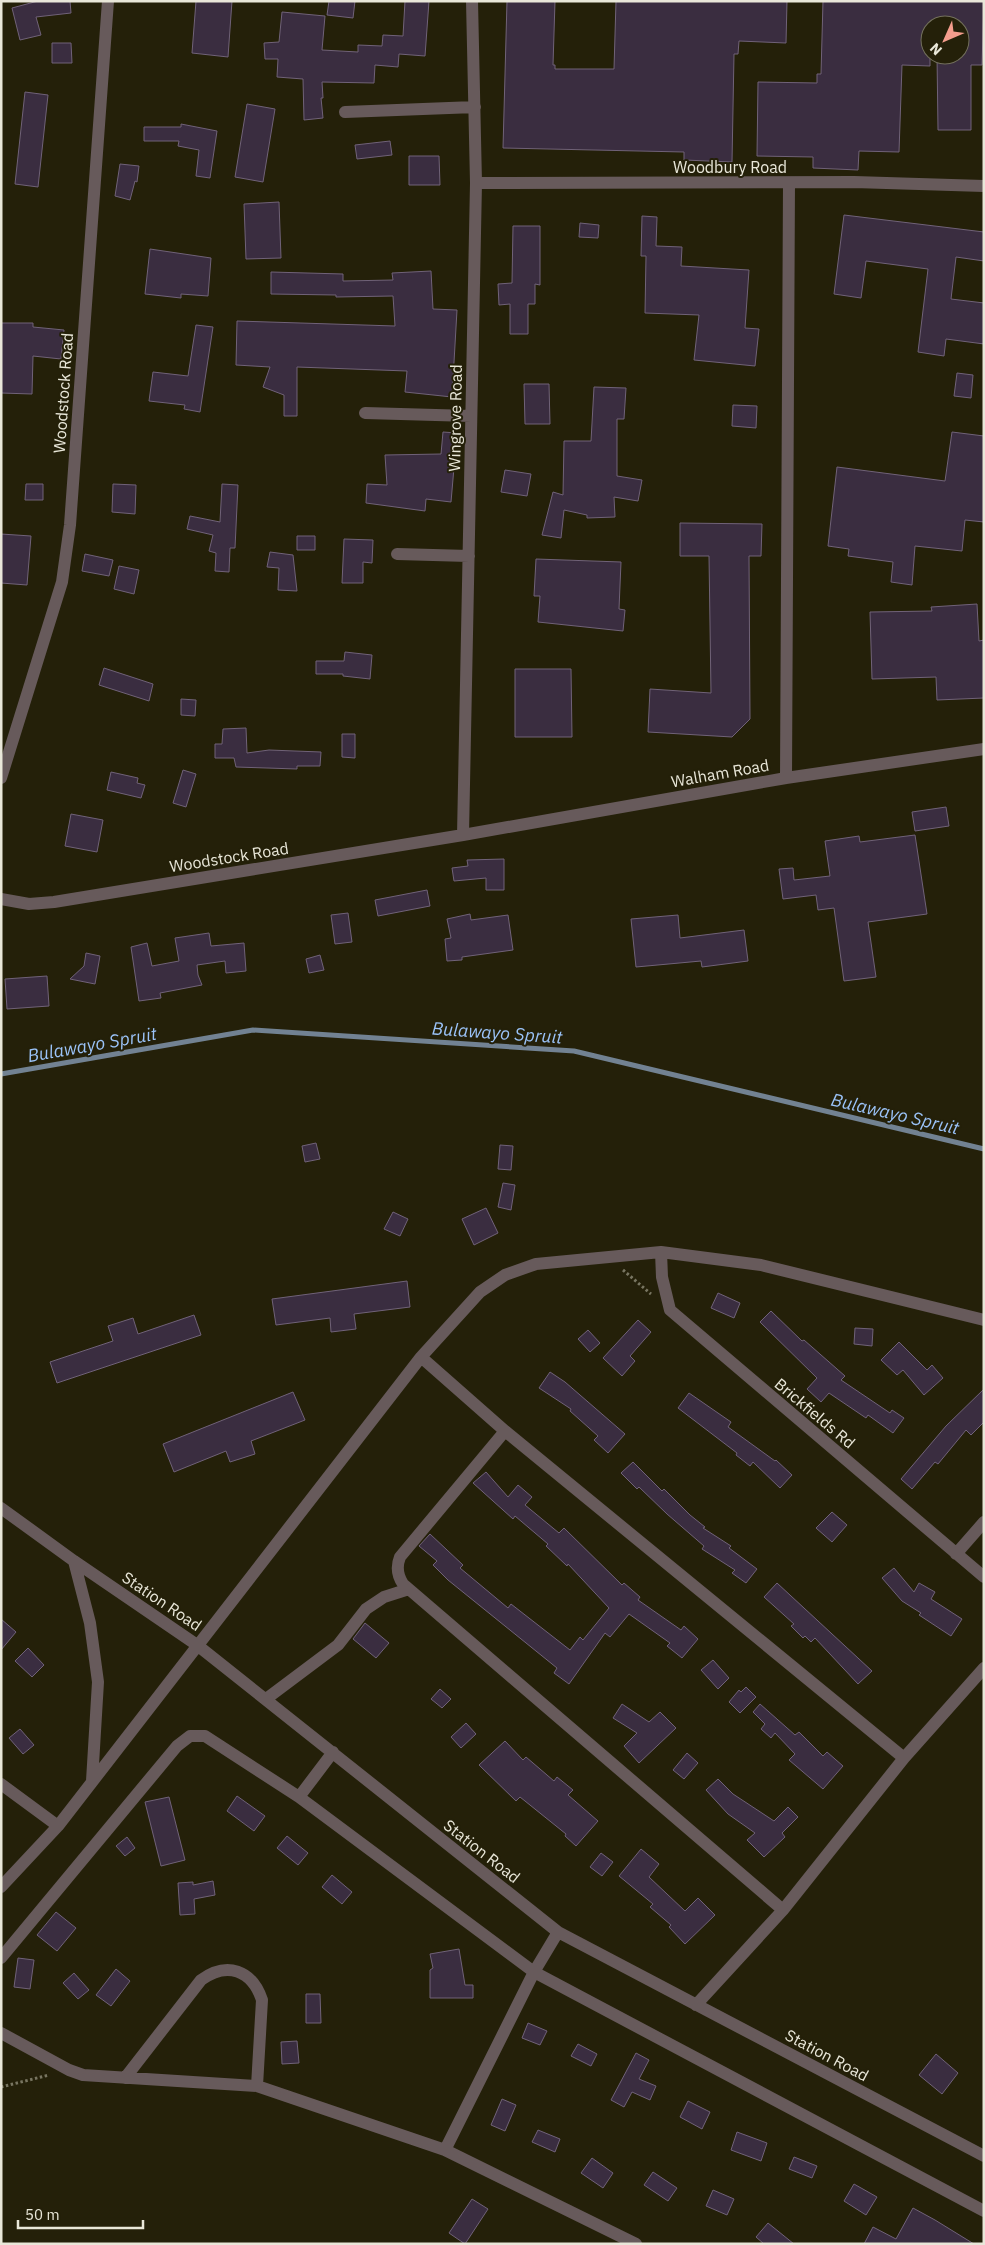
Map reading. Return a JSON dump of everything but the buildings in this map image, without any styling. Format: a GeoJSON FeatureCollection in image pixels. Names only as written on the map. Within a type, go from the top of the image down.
{"type":"FeatureCollection","features":[{"type":"Feature","properties":{"kind":"street","name":"Woodstock Road"},"geometry":{"type":"LineString","coordinates":[[1,778],[62,582],[70,524],[108,1]]}},
{"type":"Feature","properties":{"kind":"street","name":"Wingrove Road"},"geometry":{"type":"LineString","coordinates":[[463,835],[476,183],[472,1]]}},
{"type":"Feature","properties":{"kind":"street"},"geometry":{"type":"LineString","coordinates":[[345,112],[474,107]]}},
{"type":"Feature","properties":{"kind":"street","name":"Woodbury Road"},"geometry":{"type":"LineString","coordinates":[[476,183],[873,182],[984,186]]}},
{"type":"Feature","properties":{"kind":"street"},"geometry":{"type":"LineString","coordinates":[[786,778],[789,183]]}},
{"type":"Feature","properties":{"kind":"street"},"geometry":{"type":"LineString","coordinates":[[365,413],[471,416]]}},
{"type":"Feature","properties":{"kind":"street"},"geometry":{"type":"LineString","coordinates":[[397,554],[468,556]]}},
{"type":"Feature","properties":{"kind":"street","name":"Walham Road"},"geometry":{"type":"LineString","coordinates":[[463,835],[786,778],[984,749]]}},
{"type":"Feature","properties":{"kind":"street","name":"Woodstock Road"},"geometry":{"type":"LineString","coordinates":[[1,899],[29,904],[54,902],[463,835]]}},
{"type":"Feature","properties":{"kind":"street"},"geometry":{"type":"LineString","coordinates":[[661,1252],[662,1277],[670,1310]]}},
{"type":"Feature","properties":{"kind":"street"},"geometry":{"type":"LineString","coordinates":[[1,1887],[58,1826],[421,1357],[480,1292],[505,1275],[536,1264],[661,1252],[761,1265],[984,1320]]}},
{"type":"Feature","properties":{"kind":"street","name":"Brickfields Rd"},"geometry":{"type":"LineString","coordinates":[[670,1310],[984,1577]]}},
{"type":"Feature","properties":{"kind":"street"},"geometry":{"type":"LineString","coordinates":[[421,1357],[505,1431],[904,1758]]}},
{"type":"Feature","properties":{"kind":"street"},"geometry":{"type":"LineString","coordinates":[[505,1431],[400,1557],[397,1568],[399,1577],[409,1589],[783,1910]]}},
{"type":"Feature","properties":{"kind":"street","name":"Station Road"},"geometry":{"type":"LineString","coordinates":[[1,1508],[74,1561],[197,1645],[558,1932],[984,2156]]}},
{"type":"Feature","properties":{"kind":"street"},"geometry":{"type":"LineString","coordinates":[[956,1554],[984,1522]]}},
{"type":"Feature","properties":{"kind":"street"},"geometry":{"type":"LineString","coordinates":[[74,1561],[90,1623],[98,1682],[92,1782]]}},
{"type":"Feature","properties":{"kind":"street"},"geometry":{"type":"LineString","coordinates":[[266,1700],[338,1645],[366,1610],[384,1597],[409,1589]]}},
{"type":"Feature","properties":{"kind":"street"},"geometry":{"type":"LineString","coordinates":[[696,2005],[783,1910],[904,1758],[984,1668]]}},
{"type":"Feature","properties":{"kind":"street"},"geometry":{"type":"LineString","coordinates":[[1,1958],[177,1746],[190,1736],[200,1735],[210,1738],[299,1797],[534,1972],[984,2212]]}},
{"type":"Feature","properties":{"kind":"street"},"geometry":{"type":"LineString","coordinates":[[299,1797],[333,1752]]}},
{"type":"Feature","properties":{"kind":"street"},"geometry":{"type":"LineString","coordinates":[[1,1784],[58,1826]]}},
{"type":"Feature","properties":{"kind":"street"},"geometry":{"type":"LineString","coordinates":[[445,2150],[534,1972],[558,1932]]}},
{"type":"Feature","properties":{"kind":"street"},"geometry":{"type":"LineString","coordinates":[[125,2078],[201,1980],[219,1971],[230,1971],[242,1972],[251,1979],[258,1988],[262,2000],[257,2086]]}},
{"type":"Feature","properties":{"kind":"street"},"geometry":{"type":"LineString","coordinates":[[1,2033],[69,2070],[83,2075],[257,2086],[445,2150],[636,2244]]}},
{"type":"Feature","properties":{"kind":"path"},"geometry":{"type":"LineString","coordinates":[[607,1257],[670,1310]]}},
{"type":"Feature","properties":{"kind":"path"},"geometry":{"type":"LineString","coordinates":[[1,2087],[69,2070]]}},
{"type":"Feature","properties":{"kind":"waterway","name":"Bulawayo Spruit"},"geometry":{"type":"LineString","coordinates":[[1,1074],[253,1030],[574,1051],[984,1149]]}}]}
